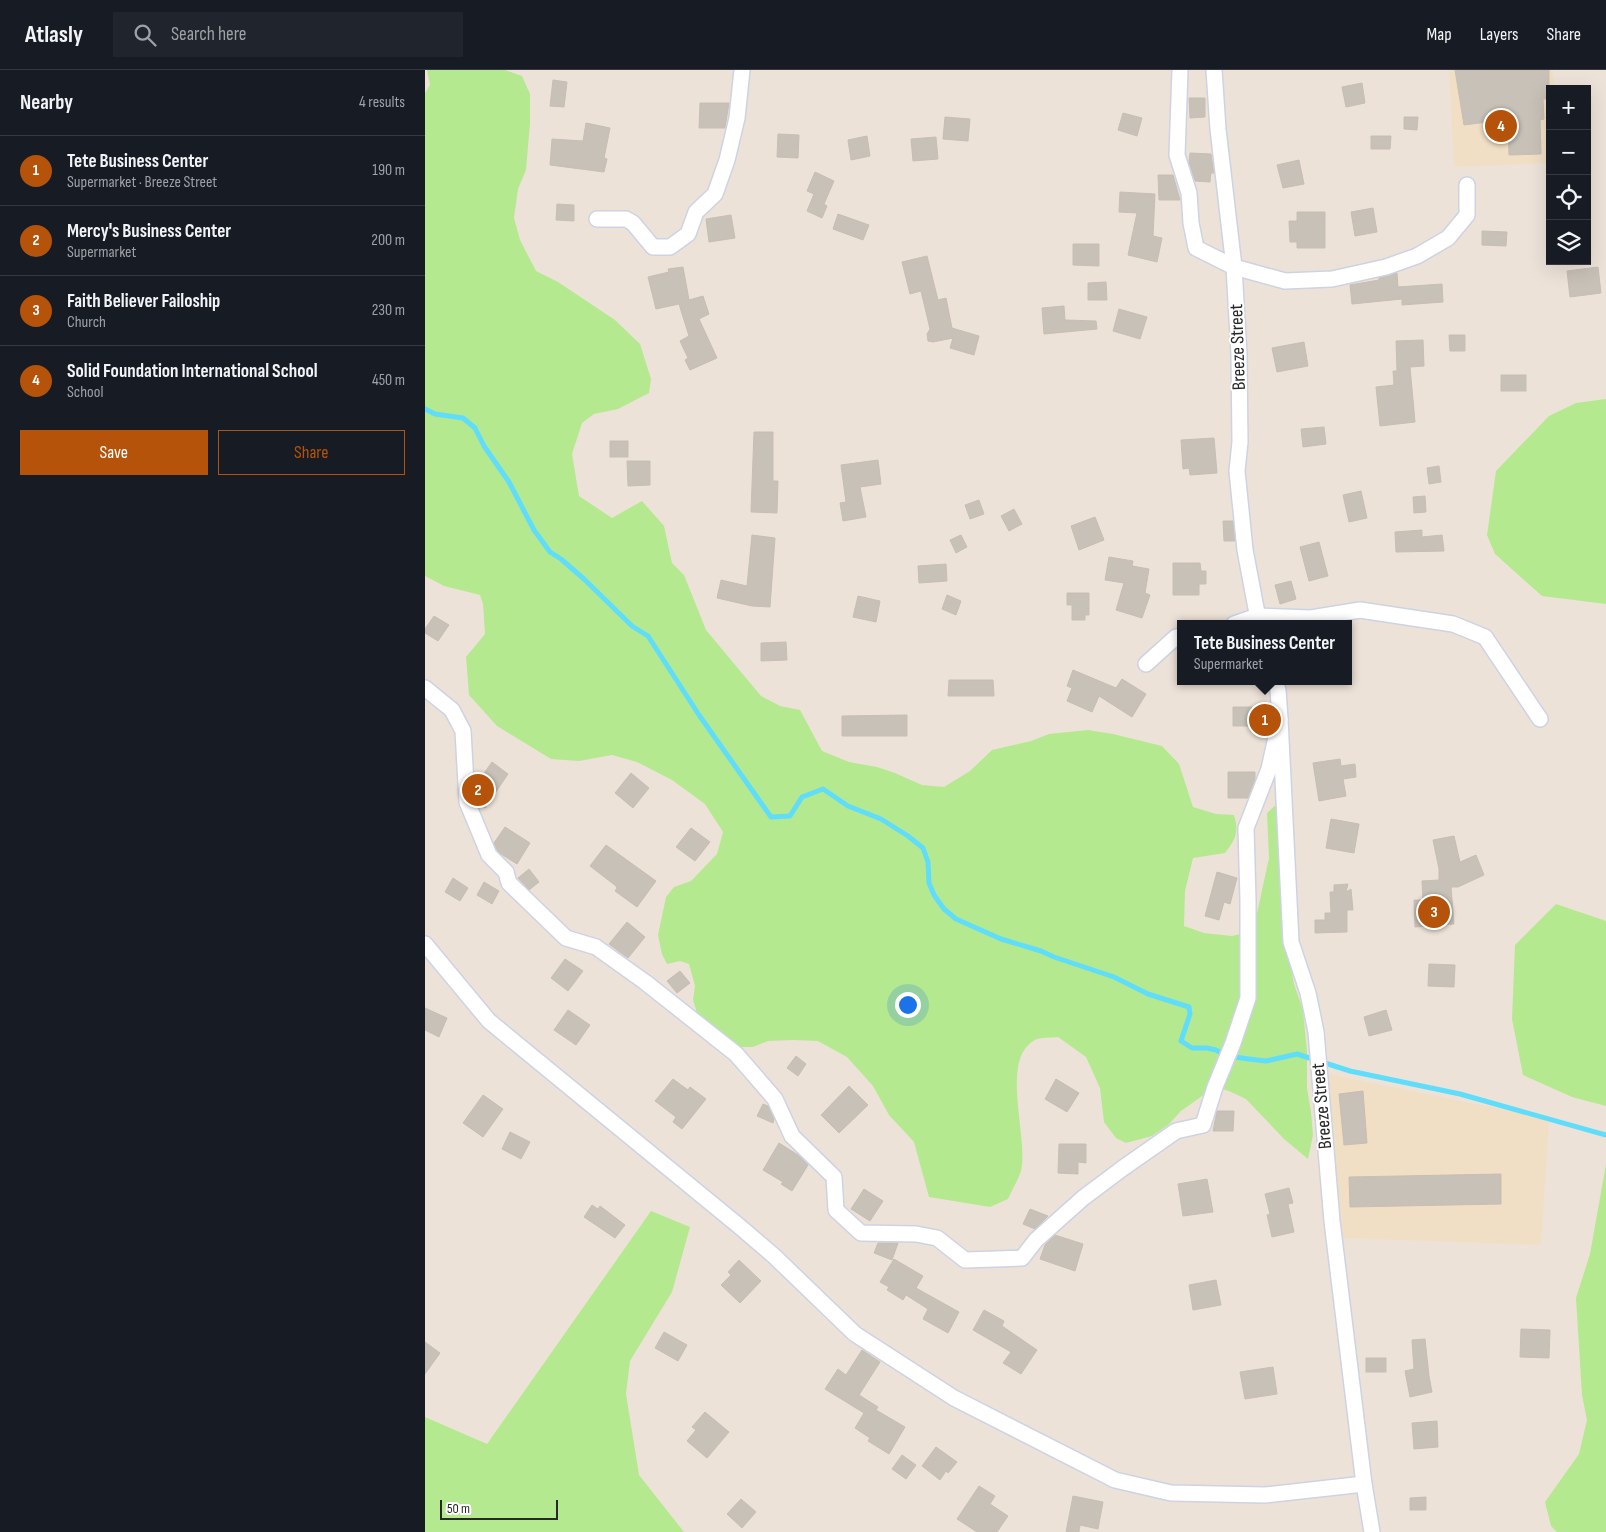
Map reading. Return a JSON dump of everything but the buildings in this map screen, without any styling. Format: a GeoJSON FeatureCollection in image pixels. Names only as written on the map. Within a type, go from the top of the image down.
{"type":"FeatureCollection","features":[{"type":"Feature","properties":{"kind":"street"},"geometry":{"type":"LineString","coordinates":[[597,219],[626,219],[633,223],[653,247],[670,247],[688,234],[696,212],[715,194],[727,160],[737,118],[742,70]]}},
{"type":"Feature","properties":{"kind":"street"},"geometry":{"type":"LineString","coordinates":[[1180,70],[1177,155],[1189,193],[1191,223],[1196,248],[1235,267],[1285,281],[1332,279],[1387,267],[1417,256],[1448,238],[1467,215],[1467,185]]}},
{"type":"Feature","properties":{"kind":"street","name":"Breeze Street"},"geometry":{"type":"LineString","coordinates":[[1214,70],[1218,129],[1235,267],[1239,354],[1240,442],[1237,471],[1245,550],[1258,620]]}},
{"type":"Feature","properties":{"kind":"street"},"geometry":{"type":"LineString","coordinates":[[1258,620],[1311,618],[1360,610],[1453,624],[1485,637],[1540,719]]}},
{"type":"Feature","properties":{"kind":"street"},"geometry":{"type":"LineString","coordinates":[[1146,664],[1177,638]]}},
{"type":"Feature","properties":{"kind":"street","name":"Breeze Street"},"geometry":{"type":"LineString","coordinates":[[1276,685],[1280,719],[1291,942],[1308,993],[1316,1032],[1333,1221],[1364,1484],[1372,1532]]}},
{"type":"Feature","properties":{"kind":"street"},"geometry":{"type":"LineString","coordinates":[[425,688],[452,710],[463,731],[467,802],[489,855],[506,872],[509,883],[565,938],[595,947],[603,952],[645,982],[735,1054],[775,1099],[792,1136],[834,1176],[836,1210],[861,1234],[916,1234],[937,1238],[965,1260],[1022,1258],[1036,1240],[1091,1192],[1175,1131],[1203,1125],[1215,1087],[1233,1043],[1247,998],[1246,828],[1269,769],[1280,719]]}},
{"type":"Feature","properties":{"kind":"street"},"geometry":{"type":"LineString","coordinates":[[425,944],[489,1021],[739,1226],[774,1256],[855,1334],[954,1398],[1115,1480],[1171,1493],[1270,1495],[1364,1484]]}},
{"type":"Feature","properties":{"kind":"shaded area"},"geometry":{"type":"Polygon","coordinates":[[[1449,70],[1553,70],[1554,85],[1546,85],[1546,163],[1454,167],[1449,70]]]}},
{"type":"Feature","properties":{"kind":"shaded area"},"geometry":{"type":"Polygon","coordinates":[[[1328,1074],[1549,1119],[1541,1245],[1343,1238],[1336,1185],[1328,1074]]]}},
{"type":"Feature","properties":{"kind":"green space"},"geometry":{"type":"Polygon","coordinates":[[[427,70],[505,70],[522,76],[530,94],[530,123],[526,170],[518,189],[514,218],[520,240],[536,271],[558,282],[615,320],[640,344],[651,379],[649,393],[618,409],[594,414],[582,423],[572,454],[579,496],[612,518],[642,501],[664,526],[672,563],[684,575],[706,630],[761,696],[780,706],[800,710],[822,751],[849,762],[877,767],[895,773],[922,785],[944,787],[970,771],[992,750],[1031,741],[1049,734],[1088,730],[1162,746],[1179,764],[1193,807],[1216,814],[1234,815],[1236,831],[1232,844],[1225,853],[1193,858],[1185,891],[1184,926],[1204,933],[1232,936],[1248,932],[1256,918],[1269,858],[1267,813],[1277,804],[1287,946],[1294,984],[1303,1010],[1307,1052],[1307,1088],[1313,1135],[1308,1159],[1284,1139],[1246,1099],[1215,1087],[1181,1111],[1168,1125],[1152,1136],[1126,1143],[1116,1138],[1104,1122],[1100,1088],[1086,1057],[1058,1037],[1043,1038],[1035,1040],[1024,1050],[1019,1064],[1017,1100],[1021,1139],[1021,1171],[1008,1199],[990,1207],[929,1197],[914,1142],[889,1115],[873,1086],[847,1057],[818,1041],[768,1041],[753,1047],[740,1047],[697,1013],[693,1000],[695,986],[689,964],[680,961],[667,964],[662,954],[658,935],[666,897],[674,887],[691,881],[717,854],[723,832],[705,804],[672,780],[637,762],[612,755],[579,761],[551,759],[497,726],[469,695],[466,657],[485,634],[483,604],[480,595],[444,586],[425,576],[425,93],[430,85],[427,70]]]}},
{"type":"Feature","properties":{"kind":"green space"},"geometry":{"type":"Polygon","coordinates":[[[1606,399],[1606,604],[1542,596],[1495,554],[1487,535],[1496,471],[1549,416],[1576,403],[1606,399]]]}},
{"type":"Feature","properties":{"kind":"green space"},"geometry":{"type":"Polygon","coordinates":[[[1556,904],[1606,921],[1606,1106],[1572,1097],[1523,1075],[1512,1019],[1515,945],[1556,904]]]}},
{"type":"Feature","properties":{"kind":"green space"},"geometry":{"type":"Polygon","coordinates":[[[1606,1164],[1606,1532],[1557,1532],[1551,1526],[1545,1502],[1579,1454],[1587,1420],[1582,1395],[1576,1298],[1590,1254],[1606,1164]]]}},
{"type":"Feature","properties":{"kind":"green space"},"geometry":{"type":"Polygon","coordinates":[[[651,1211],[690,1227],[672,1292],[630,1361],[626,1394],[639,1475],[684,1532],[425,1532],[425,1417],[487,1444],[651,1211]]]}},
{"type":"Feature","properties":{"kind":"waterway"},"geometry":{"type":"LineString","coordinates":[[425,409],[435,414],[463,418],[475,428],[484,446],[509,482],[534,530],[550,552],[584,579],[632,626],[648,636],[699,715],[771,817],[790,816],[802,797],[823,789],[848,806],[881,819],[923,848],[928,862],[929,883],[934,895],[944,909],[956,919],[1001,939],[1114,977],[1148,994],[1189,1007],[1190,1014],[1181,1041],[1192,1048],[1207,1048],[1227,1056],[1266,1061],[1297,1054],[1350,1071],[1460,1094],[1606,1135]]}},
{"type":"Feature","properties":{"kind":"place","name":"Solid Foundation International School"},"geometry":{"type":"Point","coordinates":[1501,126]}},
{"type":"Feature","properties":{"kind":"place","name":"Tete Business Center"},"geometry":{"type":"Point","coordinates":[1265,720]}},
{"type":"Feature","properties":{"kind":"place","name":"Mercy's Business Center"},"geometry":{"type":"Point","coordinates":[478,790]}},
{"type":"Feature","properties":{"kind":"place","name":"Faith Believer Failoship"},"geometry":{"type":"Point","coordinates":[1434,912]}}]}
